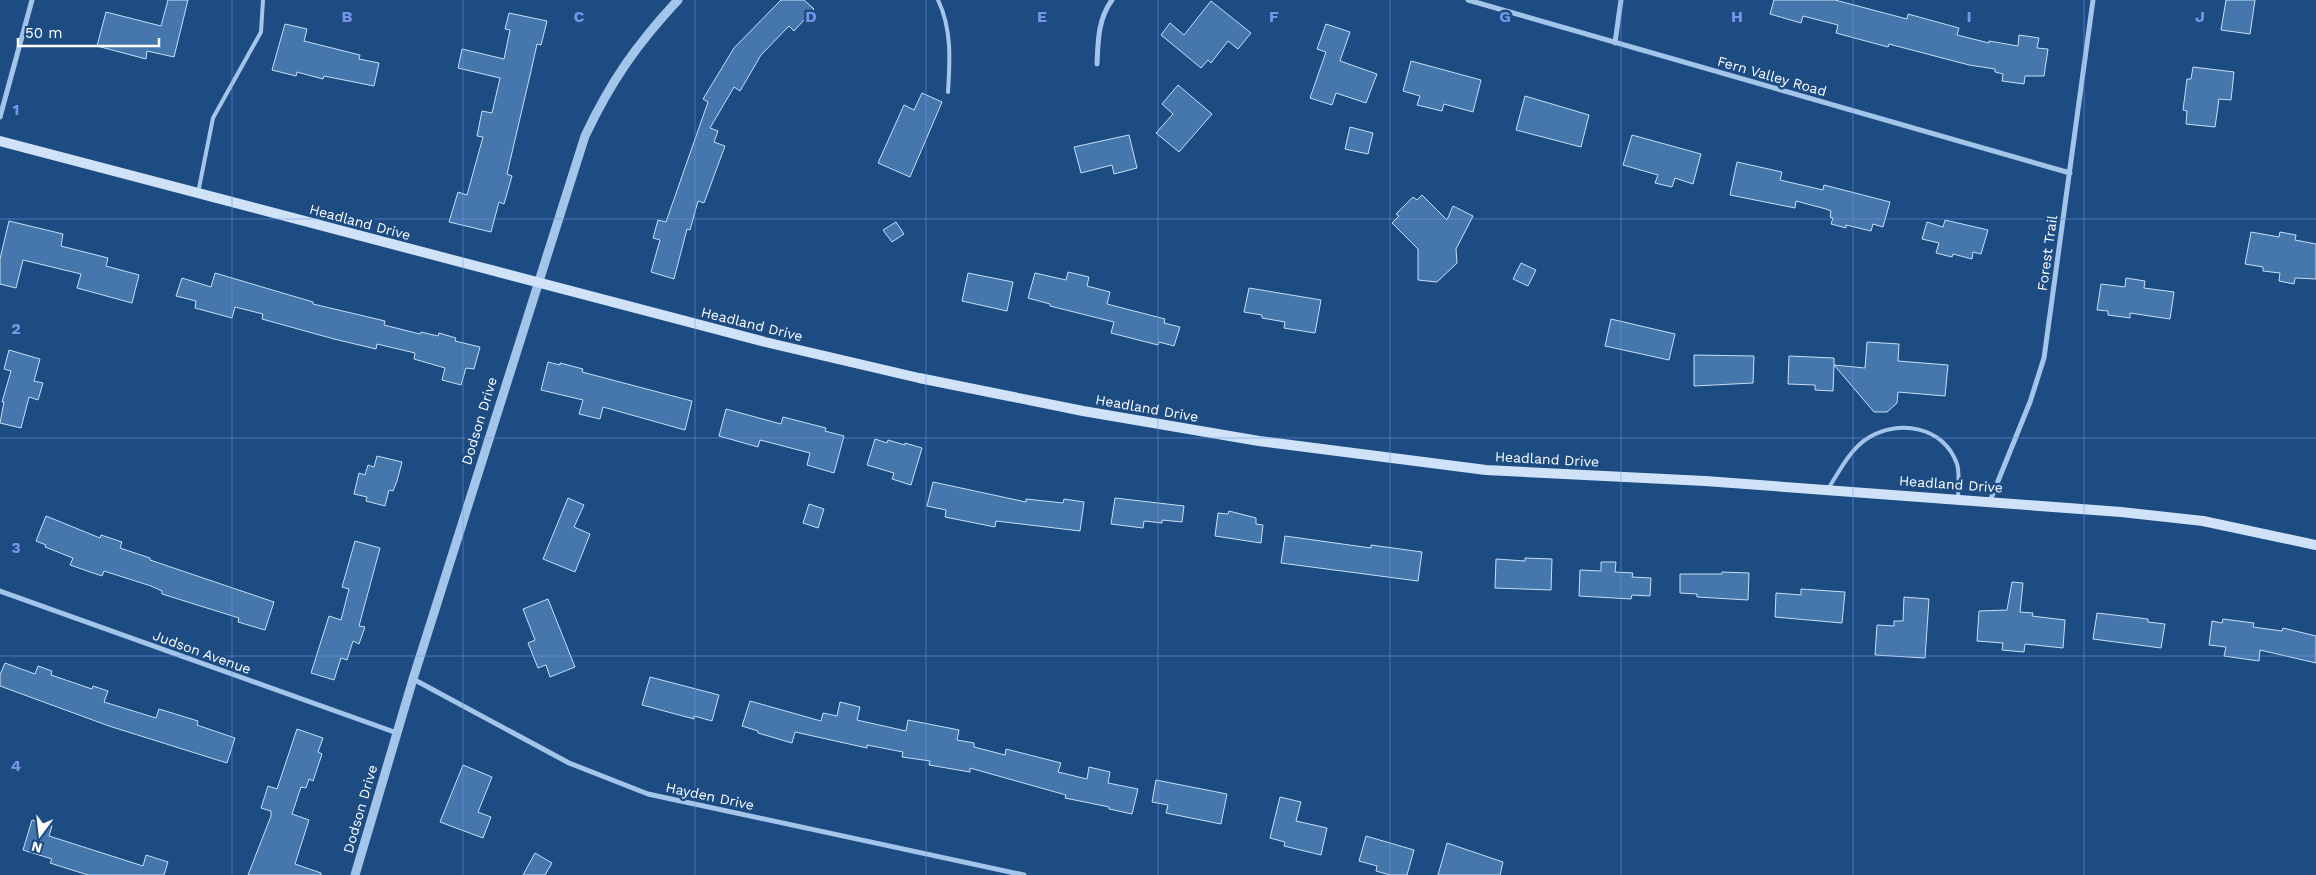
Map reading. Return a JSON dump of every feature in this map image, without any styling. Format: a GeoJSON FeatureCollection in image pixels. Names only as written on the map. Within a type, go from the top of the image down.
{"type":"FeatureCollection","features":[{"type":"Feature","properties":{"kind":"main road","name":"Headland Drive"},"geometry":{"type":"LineString","coordinates":[[0,140],[765,342],[919,378],[1083,411],[1259,441],[1486,470],[1958,498],[2203,521],[2316,545]]}},
{"type":"Feature","properties":{"kind":"street"},"geometry":{"type":"LineString","coordinates":[[0,117],[32,0]]}},
{"type":"Feature","properties":{"kind":"street","name":"Dodson Drive"},"geometry":{"type":"LineString","coordinates":[[355,875],[413,679],[537,282],[585,136],[603,97],[627,60],[653,27],[678,0]]}},
{"type":"Feature","properties":{"kind":"street"},"geometry":{"type":"LineString","coordinates":[[1097,64],[1103,12],[1112,0]]}},
{"type":"Feature","properties":{"kind":"street","name":"Fern Valley Road"},"geometry":{"type":"LineString","coordinates":[[1468,0],[2070,173]]}},
{"type":"Feature","properties":{"kind":"street"},"geometry":{"type":"LineString","coordinates":[[1615,43],[1621,0]]}},
{"type":"Feature","properties":{"kind":"street","name":"Forest Trail"},"geometry":{"type":"LineString","coordinates":[[1990,501],[2030,402],[2044,358],[2093,0]]}},
{"type":"Feature","properties":{"kind":"street","name":"Judson Avenue"},"geometry":{"type":"LineString","coordinates":[[0,591],[397,733]]}},
{"type":"Feature","properties":{"kind":"street","name":"Hayden Drive"},"geometry":{"type":"LineString","coordinates":[[413,679],[569,763],[648,794],[1024,875]]}},
{"type":"Feature","properties":{"kind":"lane"},"geometry":{"type":"LineString","coordinates":[[198,193],[213,118],[261,32],[263,0]]}},
{"type":"Feature","properties":{"kind":"lane"},"geometry":{"type":"LineString","coordinates":[[938,0],[945,15],[950,53],[948,92]]}},
{"type":"Feature","properties":{"kind":"lane"},"geometry":{"type":"LineString","coordinates":[[1828,489],[1850,455],[1867,438],[1894,427],[1916,428],[1936,437],[1952,453],[1958,466],[1958,498]]}},
{"type":"Feature","properties":{"kind":"building"},"geometry":{"type":"Polygon","coordinates":[[[168,0],[188,0],[174,57],[147,51],[146,59],[97,46],[106,12],[161,26],[168,0]]]}},
{"type":"Feature","properties":{"kind":"building"},"geometry":{"type":"Polygon","coordinates":[[[781,0],[804,0],[814,9],[794,31],[789,26],[761,55],[740,91],[734,87],[710,128],[718,131],[714,142],[725,146],[704,203],[698,201],[690,230],[687,229],[674,279],[651,272],[660,240],[653,238],[658,220],[666,222],[708,102],[703,99],[734,48],[781,0]]]}},
{"type":"Feature","properties":{"kind":"building"},"geometry":{"type":"Polygon","coordinates":[[[1774,0],[1835,0],[1907,19],[1908,14],[1959,28],[1957,35],[1989,43],[1989,41],[2018,46],[2019,35],[2039,38],[2037,48],[2048,49],[2044,76],[2025,76],[2024,84],[2002,81],[2003,74],[1995,72],[1995,69],[1969,65],[1889,44],[1888,47],[1836,33],[1838,25],[1803,16],[1801,23],[1770,14],[1774,0]]]}},
{"type":"Feature","properties":{"kind":"building"},"geometry":{"type":"Polygon","coordinates":[[[2226,0],[2255,0],[2250,34],[2221,30],[2226,0]]]}},
{"type":"Feature","properties":{"kind":"building"},"geometry":{"type":"Polygon","coordinates":[[[1211,1],[1251,33],[1238,49],[1228,41],[1211,63],[1208,60],[1201,68],[1161,35],[1170,23],[1184,35],[1211,1]]]}},
{"type":"Feature","properties":{"kind":"building"},"geometry":{"type":"Polygon","coordinates":[[[509,13],[547,21],[541,45],[537,44],[507,174],[512,176],[504,204],[499,202],[491,232],[449,222],[458,192],[467,195],[483,137],[477,136],[482,111],[492,113],[500,78],[458,68],[462,49],[504,59],[510,30],[505,29],[509,13]]]}},
{"type":"Feature","properties":{"kind":"building"},"geometry":{"type":"Polygon","coordinates":[[[285,24],[307,29],[304,41],[360,55],[359,59],[379,63],[374,86],[324,76],[323,79],[297,72],[296,76],[272,70],[285,24]]]}},
{"type":"Feature","properties":{"kind":"building"},"geometry":{"type":"Polygon","coordinates":[[[1326,24],[1350,32],[1340,61],[1377,74],[1366,103],[1336,93],[1332,105],[1310,98],[1326,52],[1317,49],[1326,24]]]}},
{"type":"Feature","properties":{"kind":"building"},"geometry":{"type":"Polygon","coordinates":[[[1411,61],[1481,80],[1473,112],[1444,104],[1442,111],[1417,105],[1420,96],[1403,91],[1411,61]]]}},
{"type":"Feature","properties":{"kind":"building"},"geometry":{"type":"Polygon","coordinates":[[[2193,67],[2234,72],[2231,100],[2219,99],[2215,127],[2186,124],[2187,111],[2183,110],[2187,79],[2191,79],[2193,67]]]}},
{"type":"Feature","properties":{"kind":"building"},"geometry":{"type":"Polygon","coordinates":[[[1178,85],[1212,114],[1179,152],[1156,133],[1173,114],[1162,104],[1178,85]]]}},
{"type":"Feature","properties":{"kind":"building"},"geometry":{"type":"Polygon","coordinates":[[[922,93],[942,102],[910,177],[878,163],[904,105],[914,110],[922,93]]]}},
{"type":"Feature","properties":{"kind":"building"},"geometry":{"type":"Polygon","coordinates":[[[1525,96],[1589,115],[1581,147],[1516,130],[1525,96]]]}},
{"type":"Feature","properties":{"kind":"building"},"geometry":{"type":"Polygon","coordinates":[[[1350,127],[1373,133],[1368,154],[1345,149],[1350,127]]]}},
{"type":"Feature","properties":{"kind":"building"},"geometry":{"type":"Polygon","coordinates":[[[1129,135],[1137,168],[1114,174],[1112,165],[1081,173],[1074,147],[1129,135]]]}},
{"type":"Feature","properties":{"kind":"building"},"geometry":{"type":"Polygon","coordinates":[[[1632,135],[1701,154],[1693,184],[1675,178],[1672,187],[1655,183],[1658,175],[1623,165],[1632,135]]]}},
{"type":"Feature","properties":{"kind":"building"},"geometry":{"type":"Polygon","coordinates":[[[1737,162],[1782,172],[1780,180],[1823,190],[1824,185],[1890,202],[1883,227],[1873,224],[1871,231],[1846,225],[1846,228],[1831,224],[1833,218],[1830,217],[1831,211],[1826,209],[1796,201],[1795,208],[1730,195],[1737,162]]]}},
{"type":"Feature","properties":{"kind":"building"},"geometry":{"type":"Polygon","coordinates":[[[1422,195],[1447,220],[1453,206],[1473,216],[1456,249],[1457,263],[1437,282],[1418,280],[1418,249],[1392,223],[1399,216],[1396,214],[1413,197],[1417,200],[1422,195]]]}},
{"type":"Feature","properties":{"kind":"building"},"geometry":{"type":"Polygon","coordinates":[[[1945,220],[1988,230],[1981,254],[1973,252],[1972,259],[1953,254],[1952,257],[1936,253],[1939,243],[1922,239],[1927,222],[1943,227],[1945,220]]]}},
{"type":"Feature","properties":{"kind":"building"},"geometry":{"type":"Polygon","coordinates":[[[9,221],[63,234],[61,246],[108,258],[106,266],[139,275],[132,303],[77,288],[81,274],[23,260],[16,288],[0,284],[0,259],[9,221]]]}},
{"type":"Feature","properties":{"kind":"building"},"geometry":{"type":"Polygon","coordinates":[[[896,222],[904,234],[892,242],[883,230],[896,222]]]}},
{"type":"Feature","properties":{"kind":"building"},"geometry":{"type":"Polygon","coordinates":[[[2251,232],[2279,237],[2280,232],[2296,235],[2295,240],[2316,244],[2316,279],[2295,278],[2294,284],[2279,281],[2280,273],[2263,271],[2263,267],[2245,264],[2251,232]]]}},
{"type":"Feature","properties":{"kind":"building"},"geometry":{"type":"Polygon","coordinates":[[[1521,263],[1536,270],[1528,286],[1513,279],[1521,263]]]}},
{"type":"Feature","properties":{"kind":"building"},"geometry":{"type":"Polygon","coordinates":[[[1068,272],[1089,277],[1087,286],[1110,292],[1107,304],[1165,319],[1164,323],[1180,327],[1174,346],[1159,342],[1158,345],[1111,333],[1114,322],[1050,306],[1050,304],[1028,298],[1035,273],[1066,280],[1068,272]]]}},
{"type":"Feature","properties":{"kind":"building"},"geometry":{"type":"Polygon","coordinates":[[[215,273],[313,302],[313,304],[385,321],[384,325],[420,334],[421,332],[438,336],[439,333],[456,338],[455,341],[480,347],[474,369],[466,368],[461,385],[442,380],[445,368],[414,359],[415,353],[377,344],[376,349],[334,339],[262,319],[263,314],[235,307],[232,318],[195,308],[196,301],[176,296],[182,278],[211,287],[215,273]]]}},
{"type":"Feature","properties":{"kind":"building"},"geometry":{"type":"Polygon","coordinates":[[[968,273],[1013,282],[1007,311],[962,301],[968,273]]]}},
{"type":"Feature","properties":{"kind":"building"},"geometry":{"type":"Polygon","coordinates":[[[2126,278],[2145,281],[2144,288],[2174,292],[2170,319],[2130,313],[2130,318],[2108,315],[2108,311],[2097,310],[2101,284],[2125,287],[2126,278]]]}},
{"type":"Feature","properties":{"kind":"building"},"geometry":{"type":"Polygon","coordinates":[[[1249,288],[1321,300],[1315,333],[1284,328],[1285,322],[1262,318],[1262,315],[1244,312],[1249,288]]]}},
{"type":"Feature","properties":{"kind":"building"},"geometry":{"type":"Polygon","coordinates":[[[1611,319],[1675,334],[1669,360],[1605,346],[1611,319]]]}},
{"type":"Feature","properties":{"kind":"building"},"geometry":{"type":"Polygon","coordinates":[[[1867,342],[1899,344],[1898,361],[1948,365],[1945,396],[1898,392],[1897,403],[1887,412],[1874,412],[1834,365],[1865,368],[1867,342]]]}},
{"type":"Feature","properties":{"kind":"building"},"geometry":{"type":"Polygon","coordinates":[[[9,350],[40,359],[34,381],[43,383],[38,400],[29,397],[21,428],[0,423],[4,402],[2,402],[11,371],[4,369],[9,350]]]}},
{"type":"Feature","properties":{"kind":"building"},"geometry":{"type":"Polygon","coordinates":[[[1694,355],[1754,356],[1753,383],[1694,386],[1694,355]]]}},
{"type":"Feature","properties":{"kind":"building"},"geometry":{"type":"Polygon","coordinates":[[[1789,356],[1834,358],[1833,391],[1815,390],[1815,385],[1788,384],[1789,356]]]}},
{"type":"Feature","properties":{"kind":"building"},"geometry":{"type":"Polygon","coordinates":[[[548,362],[583,369],[582,372],[692,401],[685,430],[603,407],[600,419],[579,414],[583,400],[541,390],[548,362]]]}},
{"type":"Feature","properties":{"kind":"building"},"geometry":{"type":"Polygon","coordinates":[[[726,409],[781,424],[783,417],[826,428],[825,431],[844,436],[834,473],[807,465],[810,453],[760,440],[758,447],[719,436],[726,409]]]}},
{"type":"Feature","properties":{"kind":"building"},"geometry":{"type":"Polygon","coordinates":[[[875,439],[887,443],[888,440],[905,445],[905,443],[922,448],[911,485],[892,479],[894,473],[867,465],[875,439]]]}},
{"type":"Feature","properties":{"kind":"building"},"geometry":{"type":"Polygon","coordinates":[[[377,456],[402,462],[397,481],[393,491],[389,490],[385,506],[366,501],[367,497],[354,494],[359,473],[365,475],[368,465],[374,467],[377,456]]]}},
{"type":"Feature","properties":{"kind":"building"},"geometry":{"type":"Polygon","coordinates":[[[933,482],[1026,502],[1026,499],[1063,503],[1064,499],[1084,502],[1080,531],[996,521],[995,527],[945,517],[946,510],[927,506],[933,482]]]}},
{"type":"Feature","properties":{"kind":"building"},"geometry":{"type":"Polygon","coordinates":[[[568,498],[584,505],[574,527],[590,534],[575,572],[543,559],[568,498]]]}},
{"type":"Feature","properties":{"kind":"building"},"geometry":{"type":"Polygon","coordinates":[[[1115,498],[1184,506],[1182,522],[1162,520],[1162,523],[1144,521],[1143,528],[1111,524],[1115,498]]]}},
{"type":"Feature","properties":{"kind":"building"},"geometry":{"type":"Polygon","coordinates":[[[809,504],[824,509],[818,528],[803,523],[809,504]]]}},
{"type":"Feature","properties":{"kind":"building"},"geometry":{"type":"Polygon","coordinates":[[[1229,511],[1256,518],[1256,524],[1263,525],[1261,543],[1215,536],[1218,513],[1228,514],[1229,511]]]}},
{"type":"Feature","properties":{"kind":"building"},"geometry":{"type":"Polygon","coordinates":[[[46,516],[100,538],[101,535],[122,542],[120,548],[150,558],[150,560],[274,602],[265,630],[238,622],[239,618],[162,594],[162,591],[151,586],[104,571],[102,576],[70,565],[73,558],[45,547],[46,545],[36,541],[46,516]]]}},
{"type":"Feature","properties":{"kind":"building"},"geometry":{"type":"Polygon","coordinates":[[[1285,536],[1371,548],[1371,545],[1422,552],[1418,581],[1281,563],[1285,536]]]}},
{"type":"Feature","properties":{"kind":"building"},"geometry":{"type":"Polygon","coordinates":[[[355,541],[380,548],[359,626],[365,627],[359,644],[353,641],[347,660],[341,658],[334,680],[311,673],[329,616],[341,620],[349,589],[342,587],[355,541]]]}},
{"type":"Feature","properties":{"kind":"building"},"geometry":{"type":"Polygon","coordinates":[[[1525,558],[1552,559],[1551,590],[1495,588],[1496,559],[1525,561],[1525,558]]]}},
{"type":"Feature","properties":{"kind":"building"},"geometry":{"type":"Polygon","coordinates":[[[1601,562],[1616,562],[1615,572],[1633,573],[1632,577],[1651,578],[1650,596],[1632,595],[1631,599],[1579,596],[1580,570],[1601,571],[1601,562]]]}},
{"type":"Feature","properties":{"kind":"building"},"geometry":{"type":"Polygon","coordinates":[[[1722,572],[1749,573],[1748,600],[1697,597],[1697,594],[1680,593],[1680,574],[1722,574],[1722,572]]]}},
{"type":"Feature","properties":{"kind":"building"},"geometry":{"type":"Polygon","coordinates":[[[2012,582],[2023,583],[2020,612],[2033,613],[2032,616],[2065,620],[2063,648],[2025,644],[2024,652],[2002,650],[2003,643],[1977,641],[1979,611],[2007,610],[2012,582]]]}},
{"type":"Feature","properties":{"kind":"building"},"geometry":{"type":"Polygon","coordinates":[[[1801,589],[1845,592],[1842,623],[1775,617],[1776,593],[1801,595],[1801,589]]]}},
{"type":"Feature","properties":{"kind":"building"},"geometry":{"type":"Polygon","coordinates":[[[1904,597],[1929,599],[1925,658],[1875,655],[1877,625],[1894,626],[1894,621],[1903,621],[1904,597]]]}},
{"type":"Feature","properties":{"kind":"building"},"geometry":{"type":"Polygon","coordinates":[[[548,599],[575,667],[550,677],[546,665],[538,668],[528,643],[535,640],[523,609],[548,599]]]}},
{"type":"Feature","properties":{"kind":"building"},"geometry":{"type":"Polygon","coordinates":[[[2097,613],[2148,619],[2148,622],[2165,624],[2161,648],[2093,639],[2097,613]]]}},
{"type":"Feature","properties":{"kind":"building"},"geometry":{"type":"Polygon","coordinates":[[[2223,619],[2254,623],[2253,627],[2282,631],[2283,628],[2316,636],[2316,663],[2260,650],[2259,661],[2224,656],[2226,647],[2209,645],[2212,621],[2222,623],[2223,619]]]}},
{"type":"Feature","properties":{"kind":"building"},"geometry":{"type":"Polygon","coordinates":[[[5,663],[35,674],[38,666],[52,671],[51,675],[92,689],[93,686],[108,691],[104,702],[156,718],[159,709],[198,721],[197,725],[235,738],[227,763],[109,726],[0,686],[0,675],[5,663]]]}},
{"type":"Feature","properties":{"kind":"building"},"geometry":{"type":"Polygon","coordinates":[[[650,677],[719,695],[712,721],[694,716],[694,719],[642,705],[650,677]]]}},
{"type":"Feature","properties":{"kind":"building"},"geometry":{"type":"Polygon","coordinates":[[[750,701],[821,721],[823,713],[837,716],[840,702],[860,707],[857,720],[906,731],[908,720],[959,730],[957,740],[974,743],[974,747],[1005,755],[1006,749],[1061,763],[1058,772],[1087,779],[1089,767],[1110,772],[1108,783],[1138,789],[1132,814],[1065,798],[1066,795],[970,768],[970,772],[929,765],[930,761],[902,757],[903,752],[867,745],[867,748],[795,732],[792,743],[758,733],[758,731],[742,726],[750,701]]]}},
{"type":"Feature","properties":{"kind":"building"},"geometry":{"type":"Polygon","coordinates":[[[297,729],[323,738],[318,752],[322,754],[313,781],[309,779],[306,788],[301,787],[292,814],[309,820],[295,864],[321,873],[321,875],[248,875],[271,816],[271,811],[261,808],[268,786],[277,789],[297,729]]]}},
{"type":"Feature","properties":{"kind":"building"},"geometry":{"type":"Polygon","coordinates":[[[463,765],[492,777],[478,812],[491,817],[483,838],[440,822],[463,765]]]}},
{"type":"Feature","properties":{"kind":"building"},"geometry":{"type":"Polygon","coordinates":[[[1156,780],[1227,794],[1221,824],[1166,813],[1168,805],[1152,802],[1156,780]]]}},
{"type":"Feature","properties":{"kind":"building"},"geometry":{"type":"Polygon","coordinates":[[[1280,797],[1301,802],[1296,821],[1327,828],[1321,855],[1284,846],[1285,842],[1270,838],[1280,797]]]}},
{"type":"Feature","properties":{"kind":"building"},"geometry":{"type":"Polygon","coordinates":[[[32,820],[52,826],[49,836],[143,866],[146,855],[168,862],[164,875],[88,875],[50,863],[52,859],[23,850],[32,820]]]}},
{"type":"Feature","properties":{"kind":"building"},"geometry":{"type":"Polygon","coordinates":[[[1366,836],[1414,850],[1407,875],[1390,875],[1376,871],[1377,866],[1359,861],[1366,836]]]}},
{"type":"Feature","properties":{"kind":"building"},"geometry":{"type":"Polygon","coordinates":[[[1447,843],[1503,862],[1500,875],[1438,875],[1447,843]]]}},
{"type":"Feature","properties":{"kind":"building"},"geometry":{"type":"Polygon","coordinates":[[[535,853],[552,863],[545,875],[523,875],[535,853]]]}}]}
